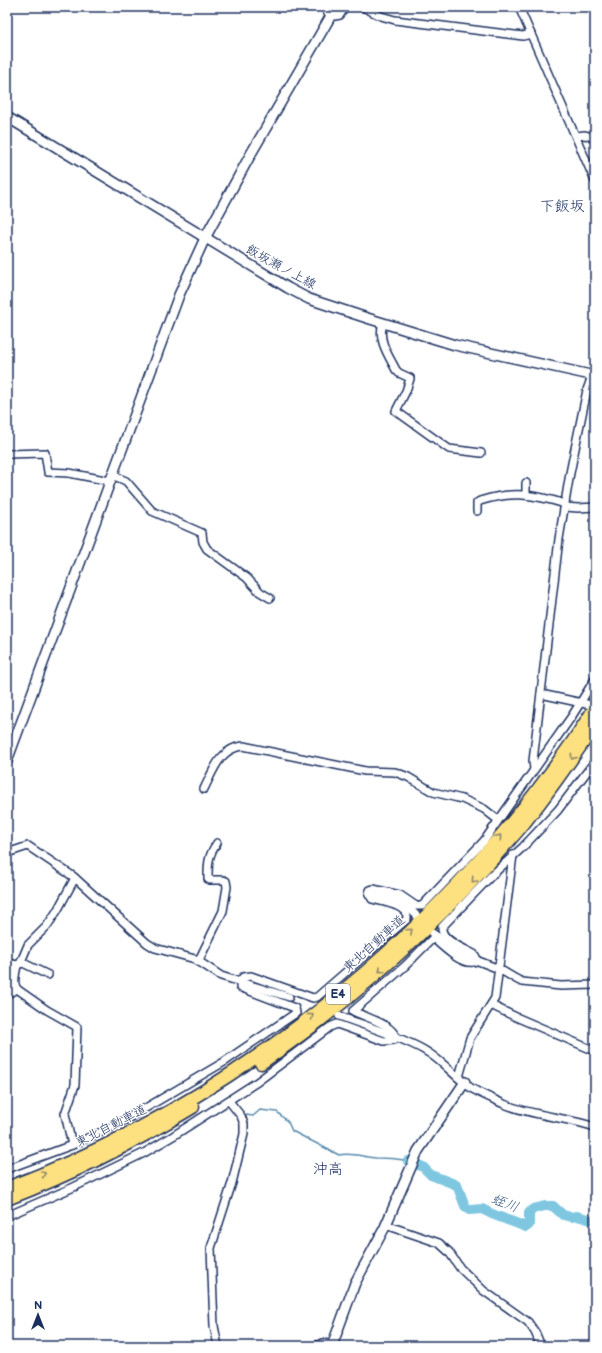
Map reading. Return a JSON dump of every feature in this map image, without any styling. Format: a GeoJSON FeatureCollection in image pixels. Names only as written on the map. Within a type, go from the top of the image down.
{"type":"FeatureCollection","features":[{"type":"Feature","properties":{"kind":"highway","name":"東北自動車道"},"geometry":{"type":"LineString","coordinates":[[7,1188],[73,1161],[117,1140],[194,1097],[268,1048],[331,1000],[388,951],[448,894],[474,865],[519,814],[557,764],[593,706]]}},
{"type":"Feature","properties":{"kind":"highway","name":"東北自動車道"},"geometry":{"type":"LineString","coordinates":[[7,1199],[29,1191],[103,1157],[165,1124],[274,1054],[337,1007],[423,932],[488,864],[540,802],[595,725]]}},
{"type":"Feature","properties":{"kind":"street"},"geometry":{"type":"LineString","coordinates":[[7,761],[10,744],[179,295],[205,238],[331,10],[335,16],[339,16],[345,7]]}},
{"type":"Feature","properties":{"kind":"street"},"geometry":{"type":"LineString","coordinates":[[363,7],[381,16],[395,20],[523,36],[531,34]]}},
{"type":"Feature","properties":{"kind":"street"},"geometry":{"type":"LineString","coordinates":[[519,7],[595,181]]}},
{"type":"Feature","properties":{"kind":"street","name":"飯坂瀬ノ上線"},"geometry":{"type":"LineString","coordinates":[[7,117],[205,238],[309,299],[455,345],[594,376]]}},
{"type":"Feature","properties":{"kind":"street"},"geometry":{"type":"LineString","coordinates":[[576,136],[585,135],[595,138]]}},
{"type":"Feature","properties":{"kind":"street"},"geometry":{"type":"LineString","coordinates":[[384,323],[382,328],[382,343],[396,370],[410,378],[406,391],[396,411],[449,449],[481,453]]}},
{"type":"Feature","properties":{"kind":"street"},"geometry":{"type":"LineString","coordinates":[[534,769],[533,761],[559,539],[587,390],[594,376]]}},
{"type":"Feature","properties":{"kind":"street"},"geometry":{"type":"LineString","coordinates":[[7,454],[45,454],[48,472],[69,473],[126,481],[150,509],[156,513],[202,532],[203,542],[207,549],[247,578],[260,592],[270,598]]}},
{"type":"Feature","properties":{"kind":"street"},"geometry":{"type":"LineString","coordinates":[[526,483],[526,494]]}},
{"type":"Feature","properties":{"kind":"street"},"geometry":{"type":"LineString","coordinates":[[476,511],[477,503],[480,501],[501,495],[526,494],[565,506],[578,508],[595,507]]}},
{"type":"Feature","properties":{"kind":"street"},"geometry":{"type":"LineString","coordinates":[[369,893],[370,890],[373,889],[397,894],[404,896],[416,906],[422,906],[484,841],[595,679]]}},
{"type":"Feature","properties":{"kind":"street"},"geometry":{"type":"LineString","coordinates":[[541,694],[593,706]]}},
{"type":"Feature","properties":{"kind":"street"},"geometry":{"type":"LineString","coordinates":[[204,789],[223,755],[235,748],[243,746],[365,771],[395,772],[408,777],[433,792],[462,799],[484,809],[498,820]]}},
{"type":"Feature","properties":{"kind":"street"},"geometry":{"type":"LineString","coordinates":[[475,960],[476,956],[474,954],[459,946],[444,935],[442,927],[558,810],[595,761]]}},
{"type":"Feature","properties":{"kind":"street"},"geometry":{"type":"LineString","coordinates":[[198,962],[223,911],[226,881],[208,879],[208,859],[217,843]]}},
{"type":"Feature","properties":{"kind":"street"},"geometry":{"type":"LineString","coordinates":[[7,853],[28,846],[75,878],[147,943],[155,948],[187,957],[221,976],[288,997]]}},
{"type":"Feature","properties":{"kind":"street"},"geometry":{"type":"LineString","coordinates":[[315,1346],[324,1344],[333,1345],[355,1283],[386,1225],[418,1151],[462,1080],[462,1071],[470,1038],[495,998],[514,855]]}},
{"type":"Feature","properties":{"kind":"street"},"geometry":{"type":"LineString","coordinates":[[72,1145],[65,1114],[75,1085],[77,1027],[47,1010],[17,989],[14,986],[14,982],[19,964],[28,945],[47,926],[75,878]]}},
{"type":"Feature","properties":{"kind":"street"},"geometry":{"type":"LineString","coordinates":[[369,893],[399,900],[417,916]]}},
{"type":"Feature","properties":{"kind":"street"},"geometry":{"type":"LineString","coordinates":[[7,1169],[72,1145],[108,1129],[224,1062],[296,1013],[295,1008],[292,1006],[242,988],[240,981],[244,976],[251,976],[313,998],[317,997],[407,920],[407,914],[400,908],[372,899],[369,893]]}},
{"type":"Feature","properties":{"kind":"street"},"geometry":{"type":"LineString","coordinates":[[432,932],[458,951],[475,960],[499,969],[516,979],[534,984],[561,986],[595,985]]}},
{"type":"Feature","properties":{"kind":"street"},"geometry":{"type":"LineString","coordinates":[[396,1038],[394,1032],[387,1027],[353,1011],[405,966],[433,938],[446,950],[462,960],[470,963],[474,962],[475,960]]}},
{"type":"Feature","properties":{"kind":"street"},"geometry":{"type":"LineString","coordinates":[[7,963],[19,964],[48,975]]}},
{"type":"Feature","properties":{"kind":"street"},"geometry":{"type":"LineString","coordinates":[[7,994],[17,989]]}},
{"type":"Feature","properties":{"kind":"street"},"geometry":{"type":"LineString","coordinates":[[491,1005],[595,1051]]}},
{"type":"Feature","properties":{"kind":"street"},"geometry":{"type":"LineString","coordinates":[[339,1016],[425,1050],[470,1087],[506,1105],[580,1122],[595,1127]]}},
{"type":"Feature","properties":{"kind":"street"},"geometry":{"type":"LineString","coordinates":[[7,1216],[74,1187],[144,1153],[229,1101],[336,1024],[384,1041],[394,1040],[396,1038]]}},
{"type":"Feature","properties":{"kind":"street"},"geometry":{"type":"LineString","coordinates":[[218,1346],[214,1326],[212,1248],[232,1183],[244,1134],[244,1124],[241,1116],[229,1101]]}},
{"type":"Feature","properties":{"kind":"street"},"geometry":{"type":"LineString","coordinates":[[386,1225],[444,1246],[460,1268],[484,1291],[528,1322],[535,1332],[541,1346]]}},
{"type":"Feature","properties":{"kind":"waterway"},"geometry":{"type":"LineString","coordinates":[[246,1115],[253,1116],[260,1110],[277,1112],[288,1122],[292,1131],[339,1155],[353,1154],[408,1161]]}},
{"type":"Feature","properties":{"kind":"waterway","name":"蛭川"},"geometry":{"type":"LineString","coordinates":[[408,1161],[423,1167],[431,1175],[457,1185],[465,1206],[469,1210],[482,1209],[526,1227],[529,1225],[529,1213],[533,1209],[545,1206],[553,1206],[563,1215],[571,1217],[577,1216],[595,1221]]}},
{"type":"Feature","properties":{"kind":"district","name":"下飯坂"},"geometry":{"type":"Point","coordinates":[562,206]}},
{"type":"Feature","properties":{"kind":"district","name":"沖高"},"geometry":{"type":"Point","coordinates":[328,1169]}}]}
